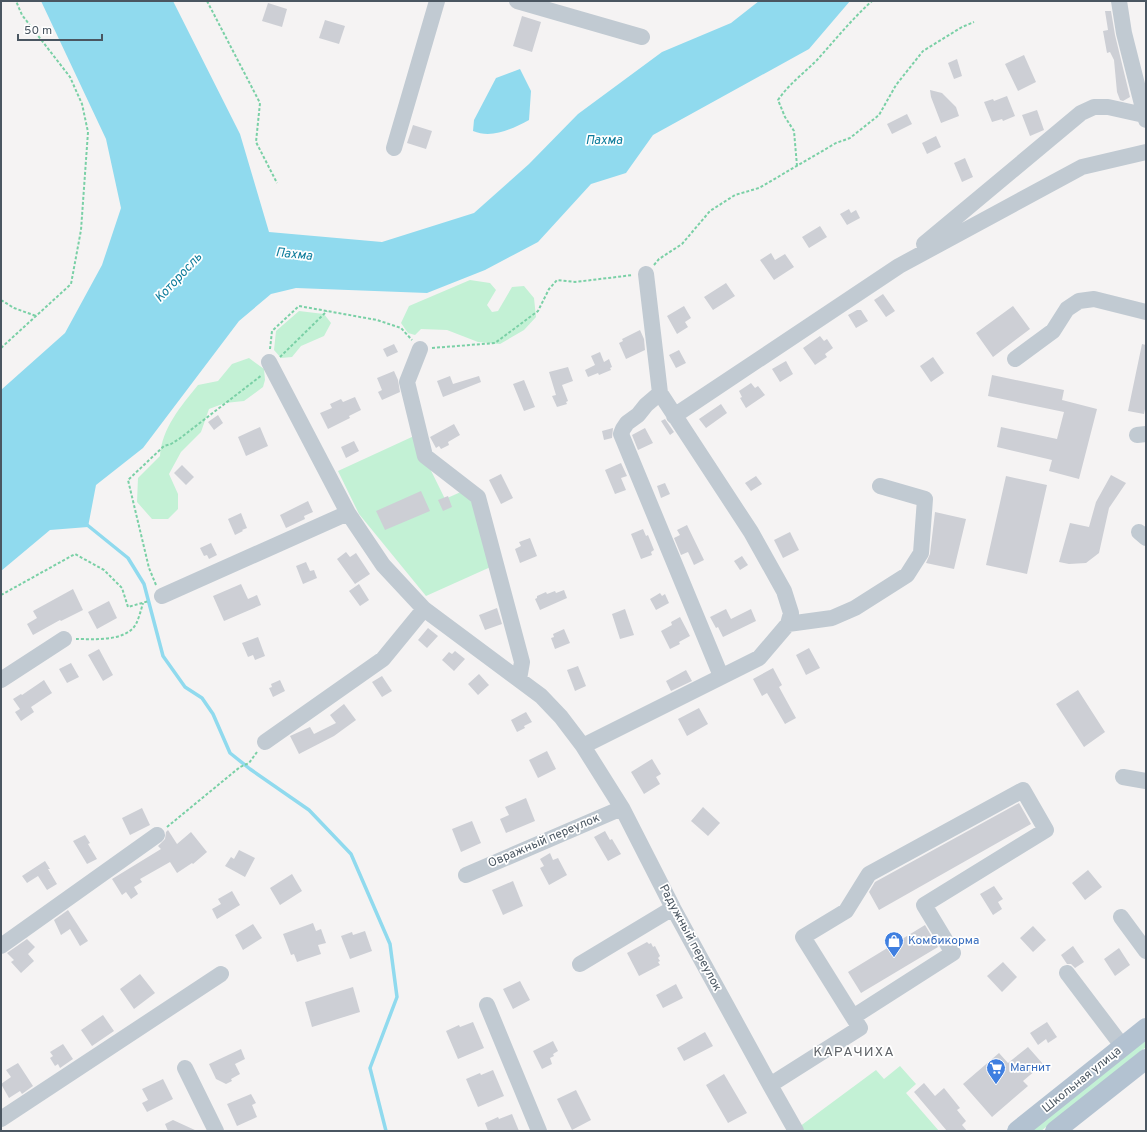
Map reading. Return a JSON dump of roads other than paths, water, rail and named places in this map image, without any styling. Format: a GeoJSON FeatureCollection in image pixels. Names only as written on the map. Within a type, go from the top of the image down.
{"type":"FeatureCollection","features":[{"type":"Feature","properties":{"kind":"main road","name":"Школьная улица"},"geometry":{"type":"LineString","coordinates":[[1017,1131],[1146,1028]]}},
{"type":"Feature","properties":{"kind":"main road","name":"Школьная улица"},"geometry":{"type":"LineString","coordinates":[[1055,1131],[1146,1059]]}},
{"type":"Feature","properties":{"kind":"street"},"geometry":{"type":"LineString","coordinates":[[394,148],[437,1]]}},
{"type":"Feature","properties":{"kind":"street"},"geometry":{"type":"LineString","coordinates":[[517,1],[642,37]]}},
{"type":"Feature","properties":{"kind":"street"},"geometry":{"type":"LineString","coordinates":[[899,266],[1081,113],[1094,107],[1108,107],[1145,118],[1139,68],[1124,33],[1119,1]]}},
{"type":"Feature","properties":{"kind":"street"},"geometry":{"type":"LineString","coordinates":[[674,416],[899,266],[1082,167],[1146,152]]}},
{"type":"Feature","properties":{"kind":"street"},"geometry":{"type":"LineString","coordinates":[[583,746],[721,676],[760,658],[788,624],[791,613],[784,591],[751,532],[660,393],[646,274]]}},
{"type":"Feature","properties":{"kind":"street"},"geometry":{"type":"LineString","coordinates":[[1015,359],[1053,331],[1067,309],[1079,301],[1094,299],[1146,312]]}},
{"type":"Feature","properties":{"kind":"street"},"geometry":{"type":"LineString","coordinates":[[420,350],[407,382],[425,456],[478,497],[522,662],[518,679]]}},
{"type":"Feature","properties":{"kind":"street","name":"Радужный переулок"},"geometry":{"type":"LineString","coordinates":[[270,364],[348,513],[383,565],[424,608],[541,696],[561,717],[583,746],[622,808],[673,908],[796,1131]]}},
{"type":"Feature","properties":{"kind":"street"},"geometry":{"type":"LineString","coordinates":[[660,393],[622,429],[621,434],[721,676]]}},
{"type":"Feature","properties":{"kind":"street"},"geometry":{"type":"LineString","coordinates":[[788,624],[832,618],[855,608],[907,575],[921,553],[925,499],[880,486]]}},
{"type":"Feature","properties":{"kind":"street"},"geometry":{"type":"LineString","coordinates":[[159,591],[348,513]]}},
{"type":"Feature","properties":{"kind":"street"},"geometry":{"type":"LineString","coordinates":[[265,742],[383,659],[424,608]]}},
{"type":"Feature","properties":{"kind":"street"},"geometry":{"type":"LineString","coordinates":[[1,680],[64,639]]}},
{"type":"Feature","properties":{"kind":"street"},"geometry":{"type":"LineString","coordinates":[[1124,777],[1146,781]]}},
{"type":"Feature","properties":{"kind":"street"},"geometry":{"type":"LineString","coordinates":[[770,1085],[860,1028],[853,1017],[803,937],[846,911],[869,874],[1023,790],[1046,830],[924,905],[953,953],[853,1017]]}},
{"type":"Feature","properties":{"kind":"street","name":"Овражный переулок"},"geometry":{"type":"LineString","coordinates":[[466,875],[622,808]]}},
{"type":"Feature","properties":{"kind":"street"},"geometry":{"type":"LineString","coordinates":[[1,946],[156,835]]}},
{"type":"Feature","properties":{"kind":"street"},"geometry":{"type":"LineString","coordinates":[[580,964],[673,908]]}},
{"type":"Feature","properties":{"kind":"street"},"geometry":{"type":"LineString","coordinates":[[1122,917],[1146,951]]}},
{"type":"Feature","properties":{"kind":"street"},"geometry":{"type":"LineString","coordinates":[[1067,973],[1123,1047]]}},
{"type":"Feature","properties":{"kind":"street"},"geometry":{"type":"LineString","coordinates":[[1,1119],[221,974]]}},
{"type":"Feature","properties":{"kind":"street"},"geometry":{"type":"LineString","coordinates":[[487,1005],[539,1131]]}},
{"type":"Feature","properties":{"kind":"street"},"geometry":{"type":"LineString","coordinates":[[186,1068],[216,1131]]}},
{"type":"Feature","properties":{"kind":"water"},"geometry":{"type":"Polygon","coordinates":[[[41,1],[173,1],[240,134],[269,232],[382,242],[474,213],[529,164],[578,114],[662,52],[731,23],[759,1],[850,1],[809,49],[653,135],[626,173],[591,184],[538,242],[485,270],[427,293],[296,288],[271,294],[239,321],[143,448],[96,485],[88,527],[50,530],[1,571],[1,390],[65,333],[102,265],[121,208],[106,139],[41,1]]]}},
{"type":"Feature","properties":{"kind":"water"},"geometry":{"type":"Polygon","coordinates":[[[520,69],[531,91],[529,120],[502,132],[487,134],[473,131],[474,120],[496,78],[520,69]]]}},
{"type":"Feature","properties":{"kind":"waterway"},"geometry":{"type":"LineString","coordinates":[[86,524],[128,558],[144,584],[163,656],[185,687],[202,698],[213,714],[230,753],[250,769],[309,810],[351,854],[390,944],[397,997],[370,1068],[386,1131]]}},
{"type":"Feature","properties":{"kind":"place","name":"Комбикорма"},"geometry":{"type":"Point","coordinates":[894,958]}},
{"type":"Feature","properties":{"kind":"place","name":"Магнит"},"geometry":{"type":"Point","coordinates":[996,1085]}},
{"type":"Feature","properties":{"kind":"district","name":"КАРАЧИХА"},"geometry":{"type":"Point","coordinates":[854,1052]}},
{"type":"Feature","properties":{"kind":"water label","name":"Пахма"},"geometry":{"type":"Point","coordinates":[604,141]}},
{"type":"Feature","properties":{"kind":"water label","name":"Пахма"},"geometry":{"type":"Point","coordinates":[294,255]}},
{"type":"Feature","properties":{"kind":"water label","name":"Которосль"},"geometry":{"type":"Point","coordinates":[179,278]}}]}
